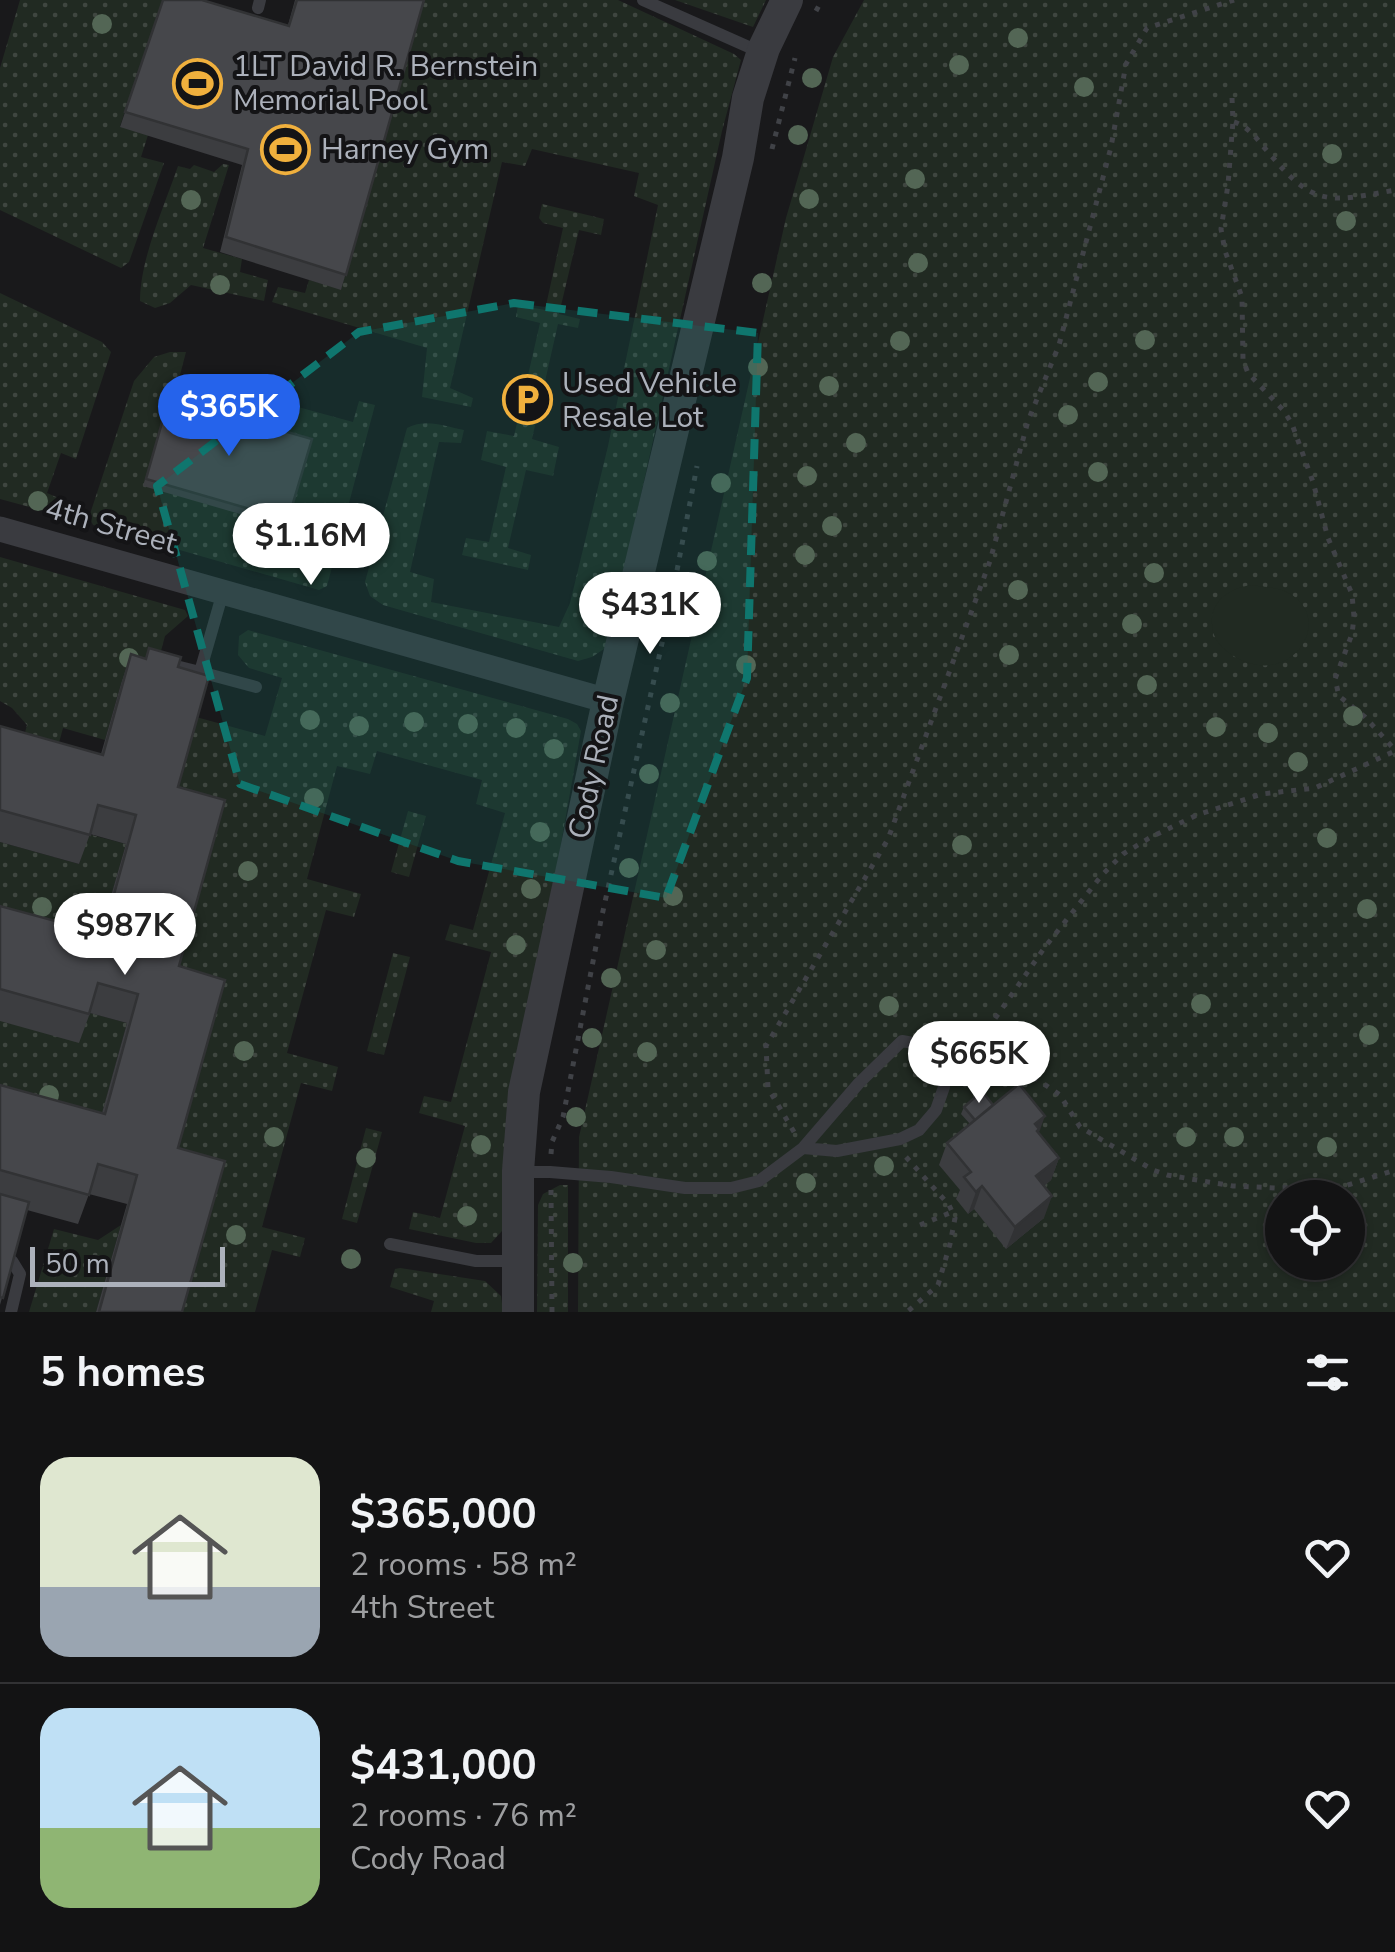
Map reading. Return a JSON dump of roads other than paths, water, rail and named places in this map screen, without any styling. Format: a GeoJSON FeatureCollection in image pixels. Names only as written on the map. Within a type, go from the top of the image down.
{"type":"FeatureCollection","features":[{"type":"Feature","properties":{"kind":"street","name":"Cody Road"},"geometry":{"type":"LineString","coordinates":[[518,1312],[518,1261],[534,1172],[524,1092],[608,701],[733,177],[748,98],[762,53],[800,8]]}},
{"type":"Feature","properties":{"kind":"street","name":"4th Street"},"geometry":{"type":"LineString","coordinates":[[0,528],[608,701]]}},
{"type":"Feature","properties":{"kind":"lane"},"geometry":{"type":"LineString","coordinates":[[643,0],[762,53]]}},
{"type":"Feature","properties":{"kind":"lane"},"geometry":{"type":"LineString","coordinates":[[200,672],[223,592]]}},
{"type":"Feature","properties":{"kind":"lane"},"geometry":{"type":"LineString","coordinates":[[162,662],[256,687]]}},
{"type":"Feature","properties":{"kind":"lane"},"geometry":{"type":"LineString","coordinates":[[534,1172],[610,1177],[685,1188],[731,1188],[760,1181],[803,1148],[859,1083],[902,1042],[930,1046],[942,1062],[944,1087],[936,1110],[920,1130],[837,1150],[803,1148]]}},
{"type":"Feature","properties":{"kind":"lane"},"geometry":{"type":"LineString","coordinates":[[390,1244],[476,1261],[518,1261]]}},
{"type":"Feature","properties":{"kind":"lane"},"geometry":{"type":"LineString","coordinates":[[11,1312],[20,1274],[12,1261]]}},
{"type":"Feature","properties":{"kind":"place","name":"1LT David R. Bernstein Memorial Pool"},"geometry":{"type":"Point","coordinates":[198,83]}},
{"type":"Feature","properties":{"kind":"place","name":"Harney Gym"},"geometry":{"type":"Point","coordinates":[286,149]}},
{"type":"Feature","properties":{"kind":"place","name":"Used Vehicle Resale Lot"},"geometry":{"type":"Point","coordinates":[527,400]}}]}
